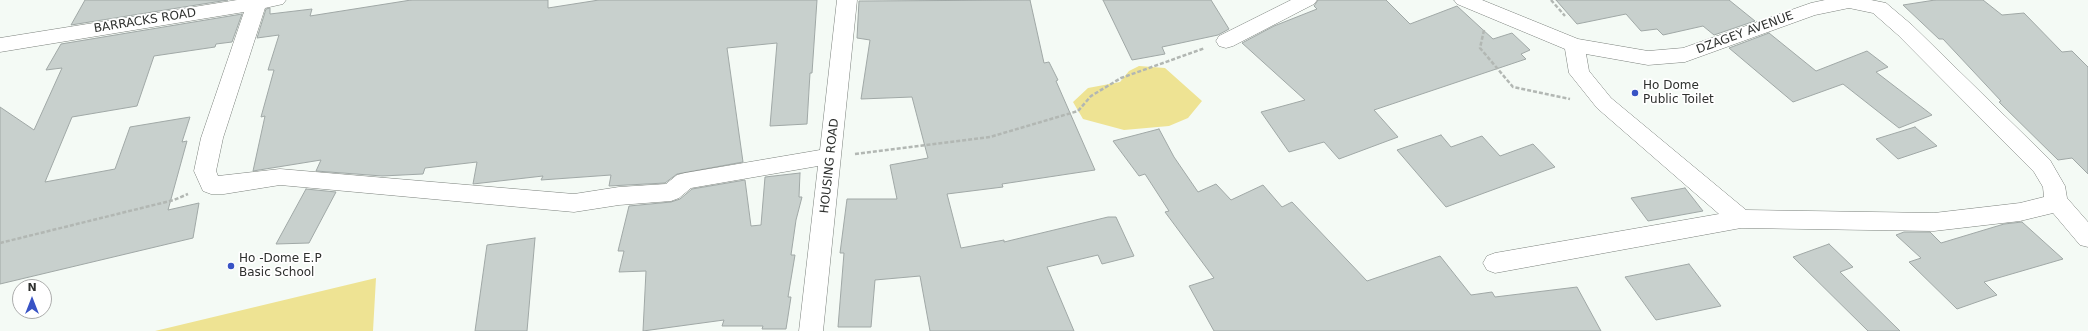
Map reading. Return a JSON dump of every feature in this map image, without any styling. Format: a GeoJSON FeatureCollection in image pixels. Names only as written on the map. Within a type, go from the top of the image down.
{"type":"FeatureCollection","features":[{"type":"Feature","properties":{"kind":"street","name":"HOUSING ROAD"},"geometry":{"type":"LineString","coordinates":[[811,331],[847,0]]}},
{"type":"Feature","properties":{"kind":"street"},"geometry":{"type":"LineString","coordinates":[[1226,41],[1307,0]]}},
{"type":"Feature","properties":{"kind":"street","name":"DZAGEY AVENUE"},"geometry":{"type":"LineString","coordinates":[[1464,0],[1574,45],[1648,58],[1685,55],[1811,9],[1849,2],[1879,8],[1905,30],[2042,166],[2055,194],[2088,238]]}},
{"type":"Feature","properties":{"kind":"street"},"geometry":{"type":"LineString","coordinates":[[264,1],[212,138],[205,171],[211,185],[224,186],[280,177],[574,203],[619,196],[671,192],[685,181],[831,156]]}},
{"type":"Feature","properties":{"kind":"street","name":"BARRACKS ROAD"},"geometry":{"type":"LineString","coordinates":[[0,45],[264,1]]}},
{"type":"Feature","properties":{"kind":"street"},"geometry":{"type":"LineString","coordinates":[[1574,45],[1579,73],[1610,108],[1741,219]]}},
{"type":"Feature","properties":{"kind":"street"},"geometry":{"type":"LineString","coordinates":[[1495,263],[1741,219],[1934,222],[2020,212],[2041,208],[2055,194]]}},
{"type":"Feature","properties":{"kind":"path"},"geometry":{"type":"LineString","coordinates":[[1488,10],[1480,48],[1513,87],[1610,108]]}},
{"type":"Feature","properties":{"kind":"path"},"geometry":{"type":"LineString","coordinates":[[831,156],[912,148],[990,137],[1034,122],[1078,111],[1091,96],[1121,78],[1226,41]]}},
{"type":"Feature","properties":{"kind":"path"},"geometry":{"type":"LineString","coordinates":[[0,243],[174,200],[211,185]]}},
{"type":"Feature","properties":{"kind":"shaded area"},"geometry":{"type":"Polygon","coordinates":[[[1139,66],[1165,68],[1202,101],[1188,118],[1169,126],[1124,130],[1083,119],[1073,102],[1088,88],[1120,82],[1129,71],[1139,66]]]}},
{"type":"Feature","properties":{"kind":"shaded area"},"geometry":{"type":"Polygon","coordinates":[[[376,278],[373,331],[155,331],[376,278]]]}},
{"type":"Feature","properties":{"kind":"building"},"geometry":{"type":"Polygon","coordinates":[[[85,0],[228,0],[71,25],[85,0]]]}},
{"type":"Feature","properties":{"kind":"building"},"geometry":{"type":"Polygon","coordinates":[[[411,0],[548,0],[548,8],[599,0],[817,0],[807,124],[770,126],[777,43],[727,48],[743,162],[677,174],[665,183],[609,186],[611,175],[541,180],[543,176],[473,184],[477,162],[425,168],[423,174],[382,176],[316,171],[321,160],[253,171],[265,116],[261,117],[274,70],[268,70],[279,35],[257,38],[266,9],[270,8],[270,14],[312,9],[310,16],[411,0]]]}},
{"type":"Feature","properties":{"kind":"building"},"geometry":{"type":"Polygon","coordinates":[[[1030,0],[1044,63],[1049,62],[1058,80],[1056,81],[1095,170],[1002,184],[1003,187],[947,194],[961,248],[1004,240],[1004,242],[1108,217],[1116,217],[1134,256],[1102,264],[1098,255],[1047,267],[1074,331],[930,331],[920,276],[875,280],[871,327],[838,327],[844,253],[840,253],[847,199],[897,199],[890,165],[928,158],[912,97],[861,99],[870,40],[857,38],[859,1],[1030,0]]]}},
{"type":"Feature","properties":{"kind":"building"},"geometry":{"type":"Polygon","coordinates":[[[1103,0],[1211,0],[1229,29],[1218,35],[1162,47],[1165,54],[1132,60],[1103,0]]]}},
{"type":"Feature","properties":{"kind":"building"},"geometry":{"type":"Polygon","coordinates":[[[1318,0],[1386,0],[1410,24],[1457,6],[1493,39],[1512,33],[1530,50],[1521,54],[1526,59],[1374,110],[1398,137],[1339,159],[1324,142],[1289,152],[1261,112],[1305,100],[1242,43],[1274,26],[1317,9],[1314,6],[1318,0]]]}},
{"type":"Feature","properties":{"kind":"building"},"geometry":{"type":"Polygon","coordinates":[[[1556,0],[1729,0],[1755,21],[1714,35],[1703,26],[1663,35],[1657,29],[1641,31],[1626,14],[1577,24],[1556,0]]]}},
{"type":"Feature","properties":{"kind":"building"},"geometry":{"type":"Polygon","coordinates":[[[1935,0],[1983,0],[2002,15],[2024,13],[2062,52],[2072,51],[2088,67],[2088,174],[2072,158],[2058,160],[1999,102],[2001,101],[1943,39],[1939,39],[1903,5],[1935,0]]]}},
{"type":"Feature","properties":{"kind":"building"},"geometry":{"type":"Polygon","coordinates":[[[242,14],[232,42],[216,44],[215,47],[154,56],[137,106],[72,117],[45,182],[115,169],[130,127],[190,117],[182,142],[187,141],[168,210],[199,203],[193,238],[21,279],[12,279],[12,281],[0,284],[0,107],[34,130],[62,68],[46,70],[61,44],[242,14]]]}},
{"type":"Feature","properties":{"kind":"building"},"geometry":{"type":"Polygon","coordinates":[[[1769,33],[1816,71],[1867,51],[1888,67],[1876,72],[1932,115],[1899,128],[1843,84],[1793,102],[1729,48],[1769,33]]]}},
{"type":"Feature","properties":{"kind":"building"},"geometry":{"type":"Polygon","coordinates":[[[1915,127],[1937,146],[1898,159],[1876,139],[1915,127]]]}},
{"type":"Feature","properties":{"kind":"building"},"geometry":{"type":"Polygon","coordinates":[[[1159,129],[1174,157],[1198,192],[1216,184],[1231,200],[1263,185],[1282,207],[1292,202],[1367,281],[1440,256],[1471,295],[1492,292],[1495,297],[1577,287],[1601,331],[1214,331],[1189,286],[1214,278],[1165,212],[1169,211],[1145,174],[1139,176],[1113,141],[1159,129]]]}},
{"type":"Feature","properties":{"kind":"building"},"geometry":{"type":"Polygon","coordinates":[[[1441,135],[1451,147],[1482,136],[1500,156],[1533,144],[1555,167],[1446,207],[1397,150],[1441,135]]]}},
{"type":"Feature","properties":{"kind":"building"},"geometry":{"type":"Polygon","coordinates":[[[800,173],[799,197],[802,197],[796,220],[791,255],[795,255],[788,297],[791,297],[786,329],[762,329],[763,326],[722,326],[724,320],[643,331],[646,271],[619,272],[624,251],[618,251],[629,206],[671,202],[680,199],[692,189],[745,180],[751,226],[761,225],[765,177],[800,173]]]}},
{"type":"Feature","properties":{"kind":"building"},"geometry":{"type":"Polygon","coordinates":[[[1685,188],[1703,211],[1648,221],[1631,198],[1685,188]]]}},
{"type":"Feature","properties":{"kind":"building"},"geometry":{"type":"Polygon","coordinates":[[[306,189],[336,192],[309,243],[276,244],[306,189]]]}},
{"type":"Feature","properties":{"kind":"building"},"geometry":{"type":"Polygon","coordinates":[[[2022,222],[2063,259],[1984,282],[1997,295],[1957,309],[1909,262],[1921,258],[1896,235],[1904,232],[1930,232],[1941,243],[2004,224],[2022,222]]]}},
{"type":"Feature","properties":{"kind":"building"},"geometry":{"type":"Polygon","coordinates":[[[535,238],[527,331],[475,331],[487,245],[535,238]]]}},
{"type":"Feature","properties":{"kind":"building"},"geometry":{"type":"Polygon","coordinates":[[[1829,244],[1853,267],[1840,272],[1900,331],[1868,331],[1793,257],[1829,244]]]}},
{"type":"Feature","properties":{"kind":"building"},"geometry":{"type":"Polygon","coordinates":[[[1689,264],[1721,306],[1656,320],[1625,277],[1689,264]]]}},
{"type":"Feature","properties":{"kind":"place","name":"Ho Dome Public Toilet"},"geometry":{"type":"Point","coordinates":[1635,93]}},
{"type":"Feature","properties":{"kind":"place","name":"Ho -Dome E.P Basic School"},"geometry":{"type":"Point","coordinates":[231,266]}}]}
